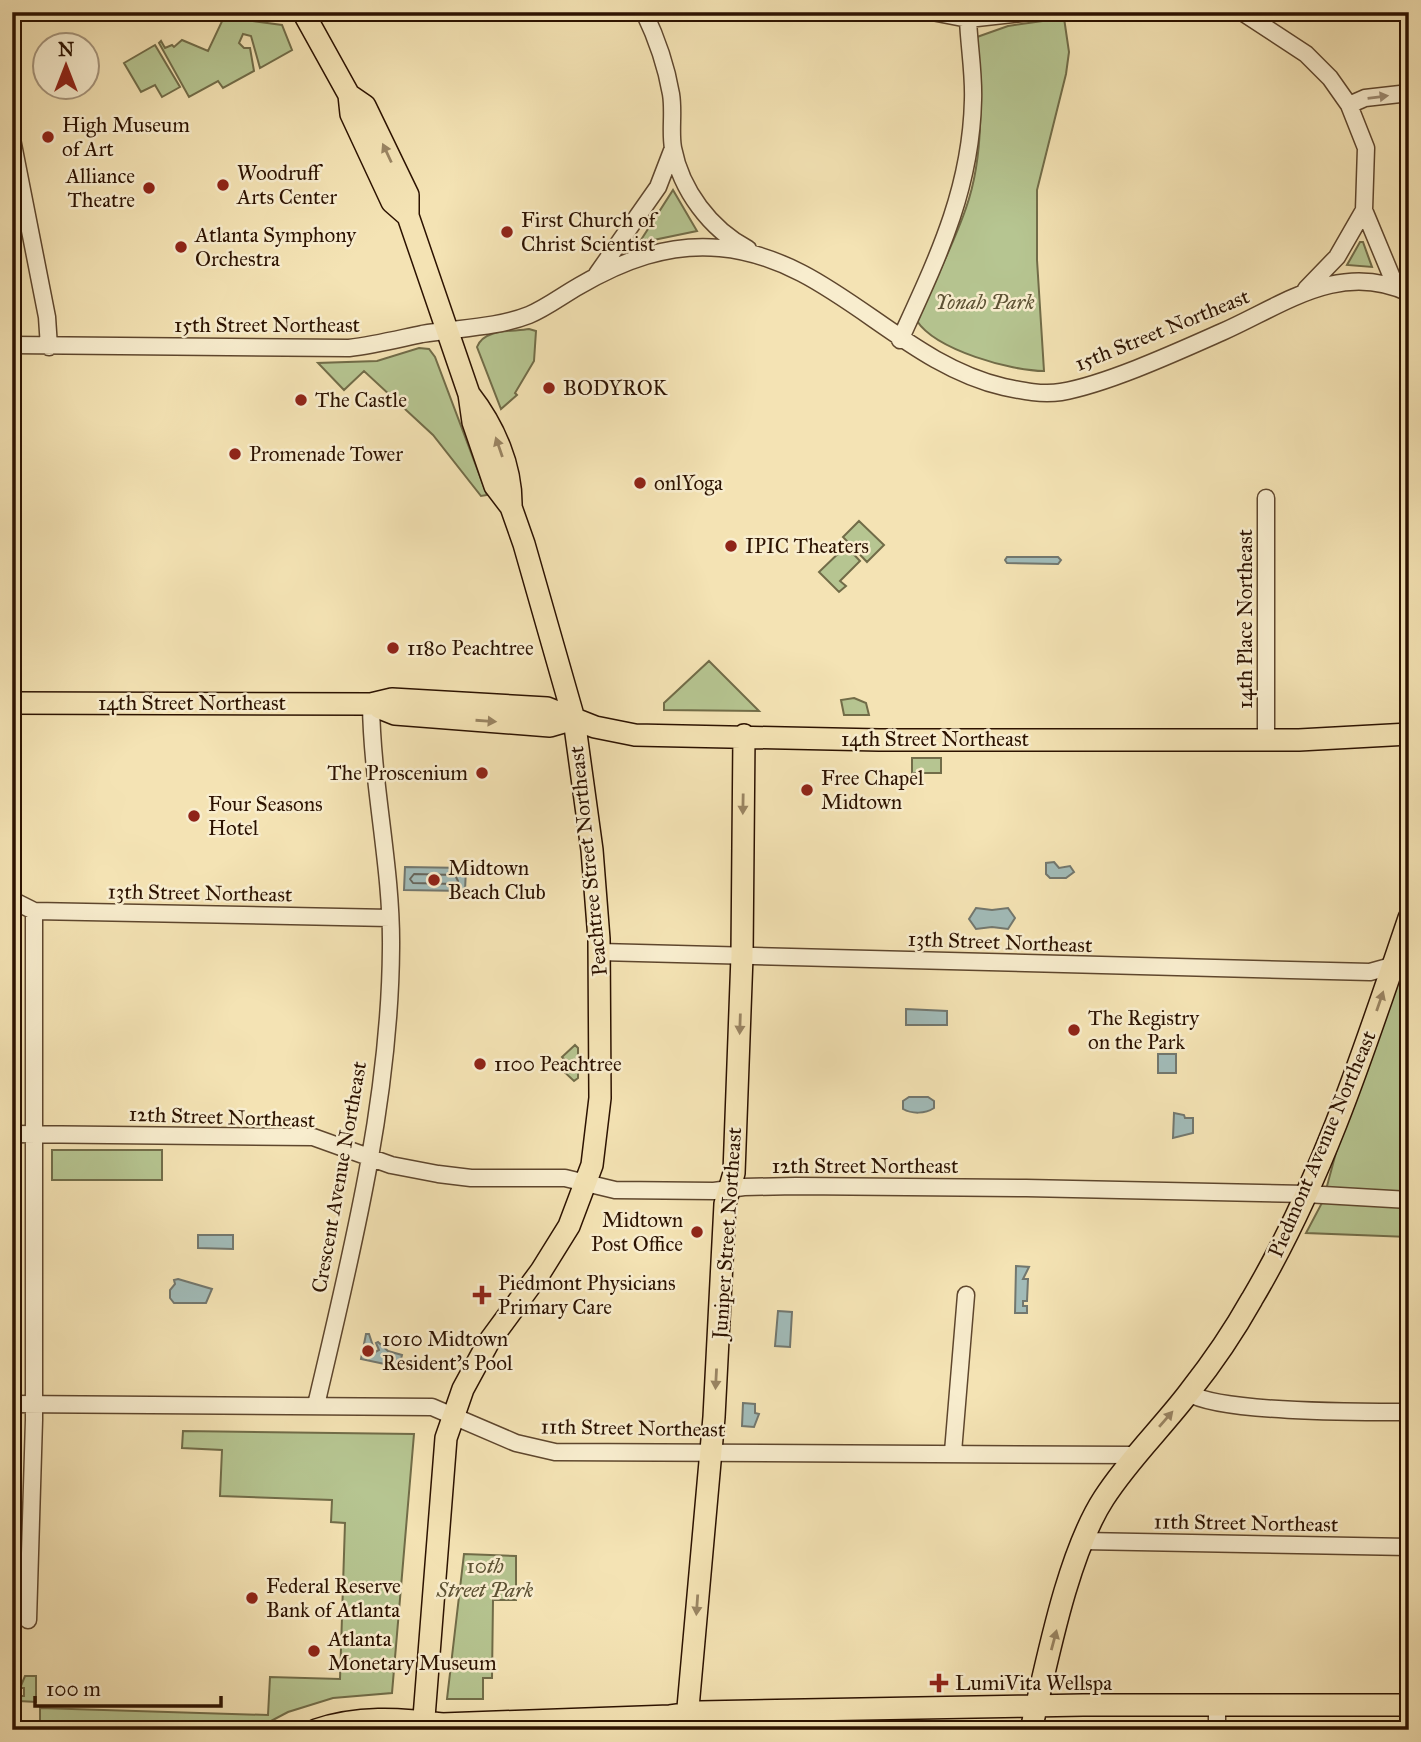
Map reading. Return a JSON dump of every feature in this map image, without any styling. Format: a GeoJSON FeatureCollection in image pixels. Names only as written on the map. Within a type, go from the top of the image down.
{"type":"FeatureCollection","features":[{"type":"Feature","properties":{"kind":"main road","name":"Peachtree Street Northeast"},"geometry":{"type":"LineString","coordinates":[[303,12],[349,95],[351,114],[392,202],[408,216],[469,394],[472,422],[495,486],[510,507],[574,719],[592,850],[600,952],[600,1098],[594,1157],[586,1183],[569,1227],[488,1343],[453,1415],[446,1438],[423,1726]]}},
{"type":"Feature","properties":{"kind":"main road","name":"14th Street Northeast"},"geometry":{"type":"LineString","coordinates":[[12,703],[371,704],[395,714],[550,726],[574,719],[602,729],[635,735],[744,735],[879,740],[1300,740],[1332,746],[1406,739]]}},
{"type":"Feature","properties":{"kind":"main road","name":"Juniper Street Northeast"},"geometry":{"type":"LineString","coordinates":[[686,1722],[712,1452],[725,1204],[734,1173],[742,956],[744,735]]}},
{"type":"Feature","properties":{"kind":"main road","name":"Piedmont Avenue Northeast"},"geometry":{"type":"LineString","coordinates":[[1031,1730],[1083,1541],[1103,1499],[1134,1455],[1189,1393],[1252,1300],[1306,1194],[1349,1090],[1409,918]]}},
{"type":"Feature","properties":{"kind":"main road"},"geometry":{"type":"LineString","coordinates":[[316,1730],[358,1720],[423,1726],[686,1722],[1036,1706],[1409,1705]]}},
{"type":"Feature","properties":{"kind":"street"},"geometry":{"type":"LineString","coordinates":[[644,12],[666,65],[672,98],[673,148],[685,183],[708,219],[733,240],[766,256]]}},
{"type":"Feature","properties":{"kind":"street"},"geometry":{"type":"LineString","coordinates":[[932,12],[968,19],[1030,12]]}},
{"type":"Feature","properties":{"kind":"street"},"geometry":{"type":"LineString","coordinates":[[1242,12],[1306,54],[1330,78],[1349,105],[1366,148],[1364,210],[1402,290]]}},
{"type":"Feature","properties":{"kind":"street"},"geometry":{"type":"LineString","coordinates":[[900,340],[947,238],[962,189],[973,97],[968,19]]}},
{"type":"Feature","properties":{"kind":"street"},"geometry":{"type":"LineString","coordinates":[[1349,105],[1365,98],[1409,93]]}},
{"type":"Feature","properties":{"kind":"street"},"geometry":{"type":"LineString","coordinates":[[12,139],[47,317],[49,346]]}},
{"type":"Feature","properties":{"kind":"street"},"geometry":{"type":"LineString","coordinates":[[595,277],[629,233],[658,187],[673,148]]}},
{"type":"Feature","properties":{"kind":"street"},"geometry":{"type":"LineString","coordinates":[[1300,293],[1331,265],[1364,210]]}},
{"type":"Feature","properties":{"kind":"street","name":"15th Street Northeast"},"geometry":{"type":"LineString","coordinates":[[12,345],[349,348],[532,314],[595,277],[647,254],[685,247],[719,248],[766,256],[820,281],[900,340],[933,359],[997,385],[1026,392],[1059,393],[1084,386],[1217,334],[1300,293],[1356,280],[1402,290]]}},
{"type":"Feature","properties":{"kind":"street","name":"14th Place Northeast"},"geometry":{"type":"LineString","coordinates":[[1266,498],[1266,740]]}},
{"type":"Feature","properties":{"kind":"street","name":"Crescent Avenue Northeast"},"geometry":{"type":"LineString","coordinates":[[316,1405],[368,1157],[377,1104],[390,977],[390,918],[371,704]]}},
{"type":"Feature","properties":{"kind":"street","name":"13th Street Northeast"},"geometry":{"type":"LineString","coordinates":[[12,900],[34,911],[390,918]]}},
{"type":"Feature","properties":{"kind":"street"},"geometry":{"type":"LineString","coordinates":[[28,1620],[34,1404],[34,911]]}},
{"type":"Feature","properties":{"kind":"street","name":"13th Street Northeast"},"geometry":{"type":"LineString","coordinates":[[600,952],[1370,972],[1388,967],[1395,959]]}},
{"type":"Feature","properties":{"kind":"street","name":"12th Street Northeast"},"geometry":{"type":"LineString","coordinates":[[12,1134],[313,1137],[391,1165],[454,1177],[565,1178],[615,1190],[1026,1188],[1306,1194],[1409,1200]]}},
{"type":"Feature","properties":{"kind":"street"},"geometry":{"type":"LineString","coordinates":[[953,1452],[966,1294]]}},
{"type":"Feature","properties":{"kind":"street"},"geometry":{"type":"LineString","coordinates":[[1189,1393],[1208,1402],[1321,1411],[1409,1412]]}},
{"type":"Feature","properties":{"kind":"street","name":"11th Street Northeast"},"geometry":{"type":"LineString","coordinates":[[12,1404],[432,1407],[508,1440],[544,1450],[1134,1455]]}},
{"type":"Feature","properties":{"kind":"street","name":"11th Street Northeast"},"geometry":{"type":"LineString","coordinates":[[1083,1541],[1409,1547]]}},
{"type":"Feature","properties":{"kind":"street"},"geometry":{"type":"LineString","coordinates":[[1217,1705],[1217,1730]]}},
{"type":"Feature","properties":{"kind":"green space"},"geometry":{"type":"Polygon","coordinates":[[[224,17],[282,25],[292,50],[260,68],[251,36],[243,34],[239,43],[244,48],[250,48],[254,71],[223,88],[218,81],[189,97],[159,43],[161,41],[165,48],[172,45],[174,47],[182,40],[208,51],[224,17]]]}},
{"type":"Feature","properties":{"kind":"green space","name":"Yonah Park"},"geometry":{"type":"Polygon","coordinates":[[[1064,18],[1069,52],[1066,74],[1037,190],[1037,260],[1044,371],[1030,370],[994,363],[957,350],[940,341],[917,321],[955,236],[972,187],[980,123],[977,37],[1008,26],[1064,18]]]}},
{"type":"Feature","properties":{"kind":"green space"},"geometry":{"type":"Polygon","coordinates":[[[155,45],[180,87],[162,97],[155,85],[141,92],[124,63],[155,45]]]}},
{"type":"Feature","properties":{"kind":"green space"},"geometry":{"type":"Polygon","coordinates":[[[673,190],[697,231],[639,243],[673,190]]]}},
{"type":"Feature","properties":{"kind":"green space"},"geometry":{"type":"Polygon","coordinates":[[[1360,242],[1363,242],[1372,267],[1347,265],[1360,242]]]}},
{"type":"Feature","properties":{"kind":"green space"},"geometry":{"type":"Polygon","coordinates":[[[529,329],[536,331],[534,361],[515,393],[517,395],[501,409],[477,347],[492,334],[529,329]]]}},
{"type":"Feature","properties":{"kind":"green space"},"geometry":{"type":"Polygon","coordinates":[[[419,348],[429,349],[435,357],[487,495],[481,496],[433,435],[364,371],[344,390],[318,363],[377,361],[419,348]]]}},
{"type":"Feature","properties":{"kind":"green space"},"geometry":{"type":"Polygon","coordinates":[[[859,521],[884,545],[867,562],[843,537],[859,521]]]}},
{"type":"Feature","properties":{"kind":"green space"},"geometry":{"type":"Polygon","coordinates":[[[846,546],[860,561],[840,581],[846,586],[839,592],[819,572],[846,546]]]}},
{"type":"Feature","properties":{"kind":"green space"},"geometry":{"type":"Polygon","coordinates":[[[709,661],[759,711],[664,710],[664,703],[709,661]]]}},
{"type":"Feature","properties":{"kind":"green space"},"geometry":{"type":"Polygon","coordinates":[[[854,698],[866,703],[869,715],[844,715],[841,700],[854,698]]]}},
{"type":"Feature","properties":{"kind":"green space"},"geometry":{"type":"Polygon","coordinates":[[[912,758],[941,758],[941,773],[912,773],[912,758]]]}},
{"type":"Feature","properties":{"kind":"green space"},"geometry":{"type":"Polygon","coordinates":[[[1409,881],[1409,1237],[1306,1233],[1323,1201],[1409,881]]]}},
{"type":"Feature","properties":{"kind":"green space"},"geometry":{"type":"Polygon","coordinates":[[[575,1045],[578,1048],[578,1078],[574,1081],[559,1067],[565,1060],[562,1057],[575,1045]]]}},
{"type":"Feature","properties":{"kind":"green space"},"geometry":{"type":"Polygon","coordinates":[[[52,1150],[162,1150],[162,1180],[52,1180],[52,1150]]]}},
{"type":"Feature","properties":{"kind":"green space"},"geometry":{"type":"Polygon","coordinates":[[[183,1431],[414,1434],[392,1693],[333,1698],[288,1712],[254,1730],[64,1730],[40,1727],[40,1708],[268,1715],[270,1677],[340,1679],[345,1523],[331,1522],[332,1500],[220,1496],[222,1450],[182,1448],[183,1431]]]}},
{"type":"Feature","properties":{"kind":"green space","name":"10th Street Park"},"geometry":{"type":"Polygon","coordinates":[[[464,1554],[516,1556],[516,1600],[493,1600],[492,1678],[483,1678],[483,1699],[447,1699],[464,1554]]]}},
{"type":"Feature","properties":{"kind":"green space"},"geometry":{"type":"Polygon","coordinates":[[[25,1676],[36,1676],[36,1702],[19,1701],[19,1696],[24,1696],[24,1688],[20,1688],[25,1676]]]}},
{"type":"Feature","properties":{"kind":"water"},"geometry":{"type":"Polygon","coordinates":[[[1007,557],[1058,557],[1061,560],[1058,564],[1007,563],[1007,557]]]}},
{"type":"Feature","properties":{"kind":"water"},"geometry":{"type":"Polygon","coordinates":[[[1054,862],[1059,868],[1070,866],[1074,872],[1066,878],[1050,878],[1046,874],[1046,863],[1054,862]]]}},
{"type":"Feature","properties":{"kind":"water","name":"Midtown Beach Club"},"geometry":{"type":"Polygon","coordinates":[[[405,867],[466,868],[465,891],[404,890],[405,867]]]}},
{"type":"Feature","properties":{"kind":"water"},"geometry":{"type":"Polygon","coordinates":[[[976,908],[1008,908],[1015,918],[1008,929],[976,929],[969,919],[976,908]]]}},
{"type":"Feature","properties":{"kind":"water"},"geometry":{"type":"Polygon","coordinates":[[[906,1009],[947,1011],[947,1025],[906,1025],[906,1009]]]}},
{"type":"Feature","properties":{"kind":"water"},"geometry":{"type":"Polygon","coordinates":[[[1158,1054],[1176,1054],[1176,1073],[1158,1073],[1158,1054]]]}},
{"type":"Feature","properties":{"kind":"water"},"geometry":{"type":"Polygon","coordinates":[[[909,1097],[928,1097],[934,1101],[934,1108],[923,1112],[907,1111],[903,1109],[903,1101],[909,1097]]]}},
{"type":"Feature","properties":{"kind":"water"},"geometry":{"type":"Polygon","coordinates":[[[1174,1113],[1193,1118],[1193,1133],[1173,1138],[1174,1113]]]}},
{"type":"Feature","properties":{"kind":"water"},"geometry":{"type":"Polygon","coordinates":[[[198,1235],[233,1235],[233,1249],[198,1248],[198,1235]]]}},
{"type":"Feature","properties":{"kind":"water"},"geometry":{"type":"Polygon","coordinates":[[[1016,1266],[1029,1267],[1023,1279],[1028,1279],[1027,1301],[1023,1301],[1023,1306],[1027,1306],[1027,1313],[1015,1313],[1016,1266]]]}},
{"type":"Feature","properties":{"kind":"water"},"geometry":{"type":"Polygon","coordinates":[[[174,1280],[212,1289],[206,1303],[174,1303],[170,1298],[170,1290],[175,1284],[174,1280]]]}},
{"type":"Feature","properties":{"kind":"water"},"geometry":{"type":"Polygon","coordinates":[[[778,1311],[792,1312],[790,1347],[775,1346],[778,1311]]]}},
{"type":"Feature","properties":{"kind":"water","name":"1010 Midtown Resident's Pool"},"geometry":{"type":"Polygon","coordinates":[[[366,1334],[369,1334],[375,1352],[379,1350],[376,1343],[378,1342],[388,1351],[402,1355],[399,1367],[361,1359],[366,1334]]]}},
{"type":"Feature","properties":{"kind":"water"},"geometry":{"type":"Polygon","coordinates":[[[743,1403],[755,1404],[755,1413],[759,1414],[754,1427],[742,1426],[743,1403]]]}},
{"type":"Feature","properties":{"kind":"place","name":"High Museum of Art"},"geometry":{"type":"Point","coordinates":[48,137]}},
{"type":"Feature","properties":{"kind":"place","name":"Woodruff Arts Center"},"geometry":{"type":"Point","coordinates":[223,185]}},
{"type":"Feature","properties":{"kind":"place","name":"Alliance Theatre"},"geometry":{"type":"Point","coordinates":[149,188]}},
{"type":"Feature","properties":{"kind":"place","name":"First Church of Christ Scientist"},"geometry":{"type":"Point","coordinates":[507,232]}},
{"type":"Feature","properties":{"kind":"place","name":"Atlanta Symphony Orchestra"},"geometry":{"type":"Point","coordinates":[181,247]}},
{"type":"Feature","properties":{"kind":"place","name":"BODYROK"},"geometry":{"type":"Point","coordinates":[549,388]}},
{"type":"Feature","properties":{"kind":"place","name":"The Castle"},"geometry":{"type":"Point","coordinates":[301,400]}},
{"type":"Feature","properties":{"kind":"place","name":"Promenade Tower"},"geometry":{"type":"Point","coordinates":[235,454]}},
{"type":"Feature","properties":{"kind":"place","name":"onlYoga"},"geometry":{"type":"Point","coordinates":[640,483]}},
{"type":"Feature","properties":{"kind":"place","name":"IPIC Theaters"},"geometry":{"type":"Point","coordinates":[731,546]}},
{"type":"Feature","properties":{"kind":"place","name":"1180 Peachtree"},"geometry":{"type":"Point","coordinates":[393,648]}},
{"type":"Feature","properties":{"kind":"place","name":"The Proscenium"},"geometry":{"type":"Point","coordinates":[482,773]}},
{"type":"Feature","properties":{"kind":"place","name":"Free Chapel Midtown"},"geometry":{"type":"Point","coordinates":[807,790]}},
{"type":"Feature","properties":{"kind":"place","name":"Four Seasons Hotel"},"geometry":{"type":"Point","coordinates":[194,816]}},
{"type":"Feature","properties":{"kind":"place","name":"Midtown Beach Club"},"geometry":{"type":"Point","coordinates":[434,880]}},
{"type":"Feature","properties":{"kind":"place","name":"The Registry on the Park"},"geometry":{"type":"Point","coordinates":[1074,1030]}},
{"type":"Feature","properties":{"kind":"place","name":"1100 Peachtree"},"geometry":{"type":"Point","coordinates":[480,1064]}},
{"type":"Feature","properties":{"kind":"place","name":"Midtown Post Office"},"geometry":{"type":"Point","coordinates":[697,1232]}},
{"type":"Feature","properties":{"kind":"place","name":"Piedmont Physicians Primary Care"},"geometry":{"type":"Point","coordinates":[482,1295]}},
{"type":"Feature","properties":{"kind":"place","name":"1010 Midtown Resident's Pool"},"geometry":{"type":"Point","coordinates":[368,1351]}},
{"type":"Feature","properties":{"kind":"place","name":"Federal Reserve Bank of Atlanta"},"geometry":{"type":"Point","coordinates":[252,1598]}},
{"type":"Feature","properties":{"kind":"place","name":"Atlanta Monetary Museum"},"geometry":{"type":"Point","coordinates":[314,1651]}},
{"type":"Feature","properties":{"kind":"place","name":"LumiVita Wellspa"},"geometry":{"type":"Point","coordinates":[939,1683]}}]}
